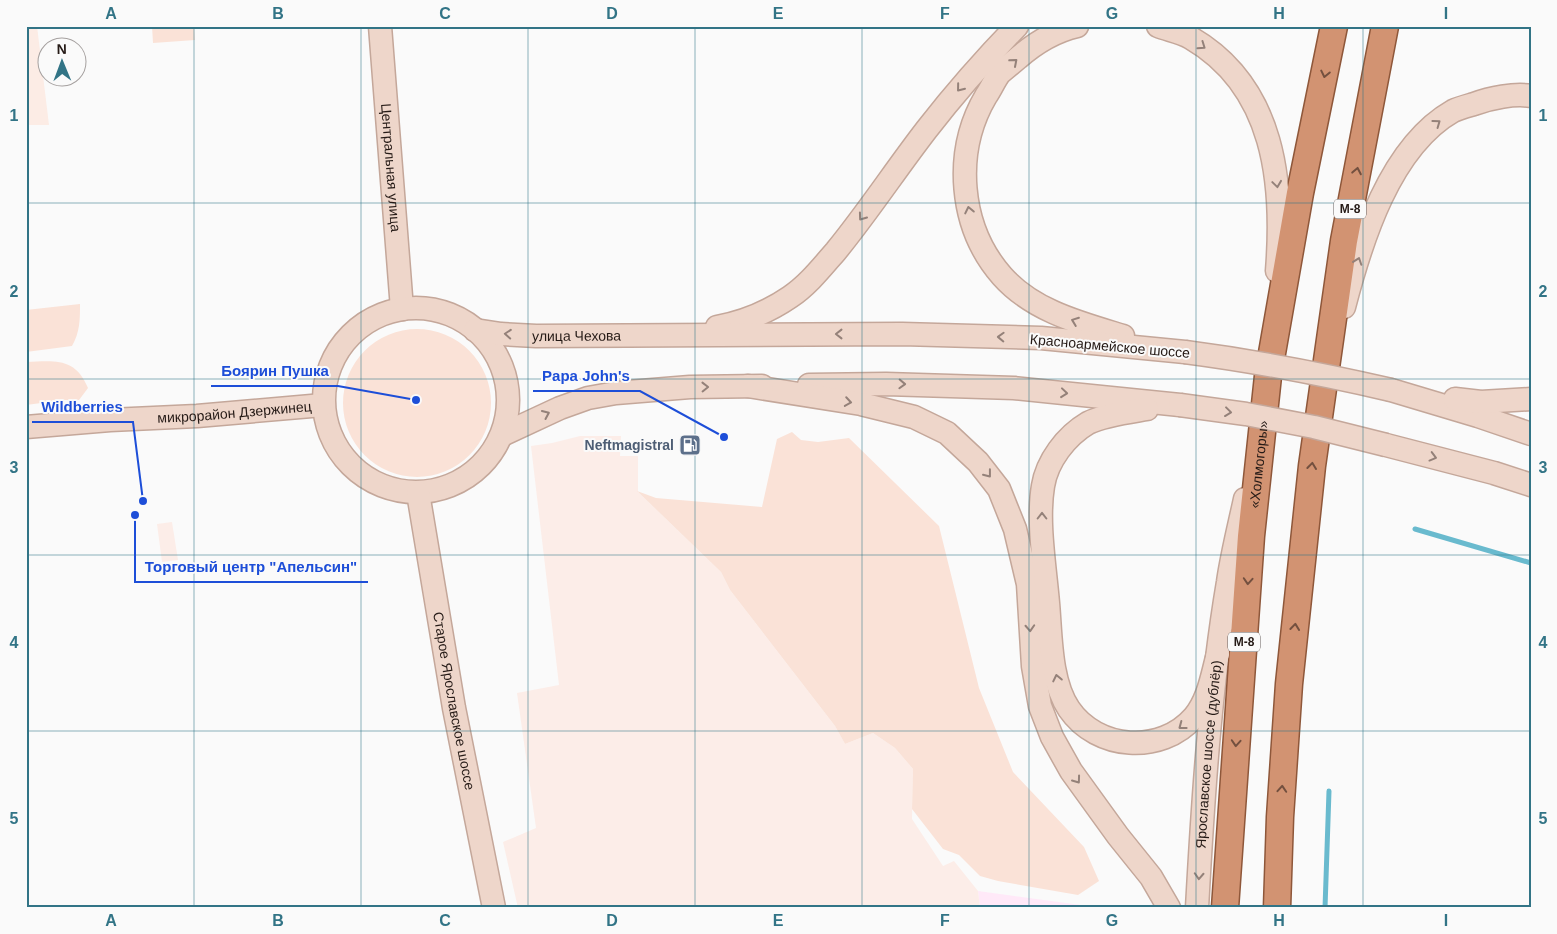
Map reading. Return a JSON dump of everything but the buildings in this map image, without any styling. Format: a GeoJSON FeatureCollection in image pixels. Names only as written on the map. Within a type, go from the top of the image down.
{"type":"FeatureCollection","features":[{"type":"Feature","properties":{"kind":"highway","name":"«Холмогоры»"},"geometry":{"type":"LineString","coordinates":[[1225,908],[1251,536],[1267,386],[1300,193],[1334,26]]}},
{"type":"Feature","properties":{"kind":"highway","name":"М-8"},"geometry":{"type":"LineString","coordinates":[[1277,908],[1280,817],[1289,684],[1321,392],[1344,241],[1385,26]]}},
{"type":"Feature","properties":{"kind":"main road","name":"Центральная улица"},"geometry":{"type":"LineString","coordinates":[[380,26],[402,309]]}},
{"type":"Feature","properties":{"kind":"main road"},"geometry":{"type":"LineString","coordinates":[[680,335],[739,322],[764,313],[792,296],[821,268],[852,231],[927,128],[980,64],[1017,26]]}},
{"type":"Feature","properties":{"kind":"main road"},"geometry":{"type":"LineString","coordinates":[[1077,26],[1066,28],[1031,46],[999,74],[979,108],[968,142],[964,171],[967,203],[972,226],[984,252],[1003,277],[1029,300],[1076,322],[1178,351]]}},
{"type":"Feature","properties":{"kind":"main road","name":"Ярославское шоссе (дублёр)"},"geometry":{"type":"LineString","coordinates":[[1158,26],[1189,37],[1218,57],[1244,85],[1261,115],[1272,155],[1279,198],[1278,253],[1267,386],[1228,581],[1218,654],[1204,778],[1197,908]]}},
{"type":"Feature","properties":{"kind":"main road"},"geometry":{"type":"LineString","coordinates":[[1321,392],[1349,286],[1376,209],[1398,166],[1424,133],[1454,111],[1488,99],[1531,96]]}},
{"type":"Feature","properties":{"kind":"main road"},"geometry":{"type":"LineString","coordinates":[[402,309],[428,309],[453,316],[475,330],[494,351],[505,378],[508,406],[502,435],[482,465],[453,485],[418,493],[383,487],[353,469],[332,440],[323,405],[326,378],[336,353],[353,332],[376,317],[402,309]]}},
{"type":"Feature","properties":{"kind":"main road","name":"улица Чехова"},"geometry":{"type":"LineString","coordinates":[[475,330],[536,336],[680,335]]}},
{"type":"Feature","properties":{"kind":"main road","name":"Красноармейское шоссе"},"geometry":{"type":"LineString","coordinates":[[680,335],[902,334],[1041,338],[1178,351],[1240,359],[1397,391],[1531,434]]}},
{"type":"Feature","properties":{"kind":"main road"},"geometry":{"type":"LineString","coordinates":[[502,435],[560,408],[588,398],[616,393],[748,386],[886,384],[1014,388],[1180,405],[1246,414],[1314,427],[1386,444],[1531,486]]}},
{"type":"Feature","properties":{"kind":"main road"},"geometry":{"type":"LineString","coordinates":[[748,386],[861,404],[914,417],[947,434],[978,462],[999,489],[1015,529],[1028,584],[1034,674],[1040,706],[1052,737],[1070,771],[1118,836],[1151,876],[1169,908]]}},
{"type":"Feature","properties":{"kind":"main road"},"geometry":{"type":"LineString","coordinates":[[1397,391],[1480,402],[1531,399]]}},
{"type":"Feature","properties":{"kind":"main road","name":"микрорайон Дзержинец"},"geometry":{"type":"LineString","coordinates":[[26,427],[110,420],[196,416],[323,405]]}},
{"type":"Feature","properties":{"kind":"main road"},"geometry":{"type":"LineString","coordinates":[[1180,405],[1124,412],[1089,422],[1071,435],[1052,459],[1043,485],[1041,517],[1053,659],[1060,690],[1069,709],[1081,723],[1099,736],[1120,743],[1140,744],[1179,730],[1194,716],[1206,698],[1218,654]]}},
{"type":"Feature","properties":{"kind":"main road"},"geometry":{"type":"LineString","coordinates":[[1478,416],[1531,427]]}},
{"type":"Feature","properties":{"kind":"main road","name":"Старое Ярославское шоссе"},"geometry":{"type":"LineString","coordinates":[[418,493],[454,708],[494,908]]}},
{"type":"Feature","properties":{"kind":"main road"},"geometry":{"type":"LineString","coordinates":[[1280,817],[1288,908]]}},
{"type":"Feature","properties":{"kind":"shaded area"},"geometry":{"type":"Polygon","coordinates":[[[26,26],[37,26],[38,88],[45,88],[49,125],[26,125],[26,26]]]}},
{"type":"Feature","properties":{"kind":"shaded area"},"geometry":{"type":"Polygon","coordinates":[[[152,26],[194,26],[195,40],[153,43],[152,26]]]}},
{"type":"Feature","properties":{"kind":"shaded area"},"geometry":{"type":"Polygon","coordinates":[[[80,304],[78,331],[72,346],[26,352],[26,310],[80,304]]]}},
{"type":"Feature","properties":{"kind":"shaded area"},"geometry":{"type":"Polygon","coordinates":[[[417,329],[432,330],[445,334],[470,350],[486,375],[490,388],[490,418],[486,431],[470,456],[445,472],[432,476],[417,477],[402,476],[389,472],[364,456],[348,431],[344,418],[343,403],[344,388],[348,375],[364,350],[389,334],[402,330],[417,329]]]}},
{"type":"Feature","properties":{"kind":"shaded area"},"geometry":{"type":"Polygon","coordinates":[[[46,361],[63,363],[77,371],[88,388],[79,400],[26,405],[26,362],[46,361]]]}},
{"type":"Feature","properties":{"kind":"shaded area"},"geometry":{"type":"Polygon","coordinates":[[[792,432],[801,440],[818,442],[849,438],[939,526],[979,688],[1013,772],[1084,847],[1099,881],[1078,895],[980,876],[959,855],[943,849],[912,809],[913,769],[895,748],[873,733],[845,744],[835,726],[730,590],[721,572],[637,491],[656,498],[762,507],[777,439],[792,432]]]}},
{"type":"Feature","properties":{"kind":"shaded area"},"geometry":{"type":"Polygon","coordinates":[[[580,436],[621,436],[620,456],[638,456],[638,492],[721,572],[730,590],[835,726],[845,744],[873,733],[895,748],[913,769],[912,819],[943,866],[954,861],[978,891],[980,908],[518,908],[503,842],[536,828],[517,693],[559,685],[531,446],[580,436]]]}},
{"type":"Feature","properties":{"kind":"shaded area"},"geometry":{"type":"Polygon","coordinates":[[[172,522],[178,560],[162,562],[157,524],[172,522]]]}},
{"type":"Feature","properties":{"kind":"shaded area"},"geometry":{"type":"Polygon","coordinates":[[[978,891],[1103,908],[980,908],[978,891]]]}},
{"type":"Feature","properties":{"kind":"waterway"},"geometry":{"type":"LineString","coordinates":[[1415,529],[1531,563]]}},
{"type":"Feature","properties":{"kind":"waterway"},"geometry":{"type":"LineString","coordinates":[[1325,908],[1329,791]]}},
{"type":"Feature","properties":{"kind":"place","name":"Боярин Пушка"},"geometry":{"type":"Point","coordinates":[416,400]}},
{"type":"Feature","properties":{"kind":"place","name":"Papa John's"},"geometry":{"type":"Point","coordinates":[724,437]}},
{"type":"Feature","properties":{"kind":"place","name":"Neftmagistral"},"geometry":{"type":"Point","coordinates":[690,445]}},
{"type":"Feature","properties":{"kind":"place","name":"Wildberries"},"geometry":{"type":"Point","coordinates":[143,501]}},
{"type":"Feature","properties":{"kind":"place","name":"Торговый центр \"Апельсин\""},"geometry":{"type":"Point","coordinates":[135,515]}}]}
